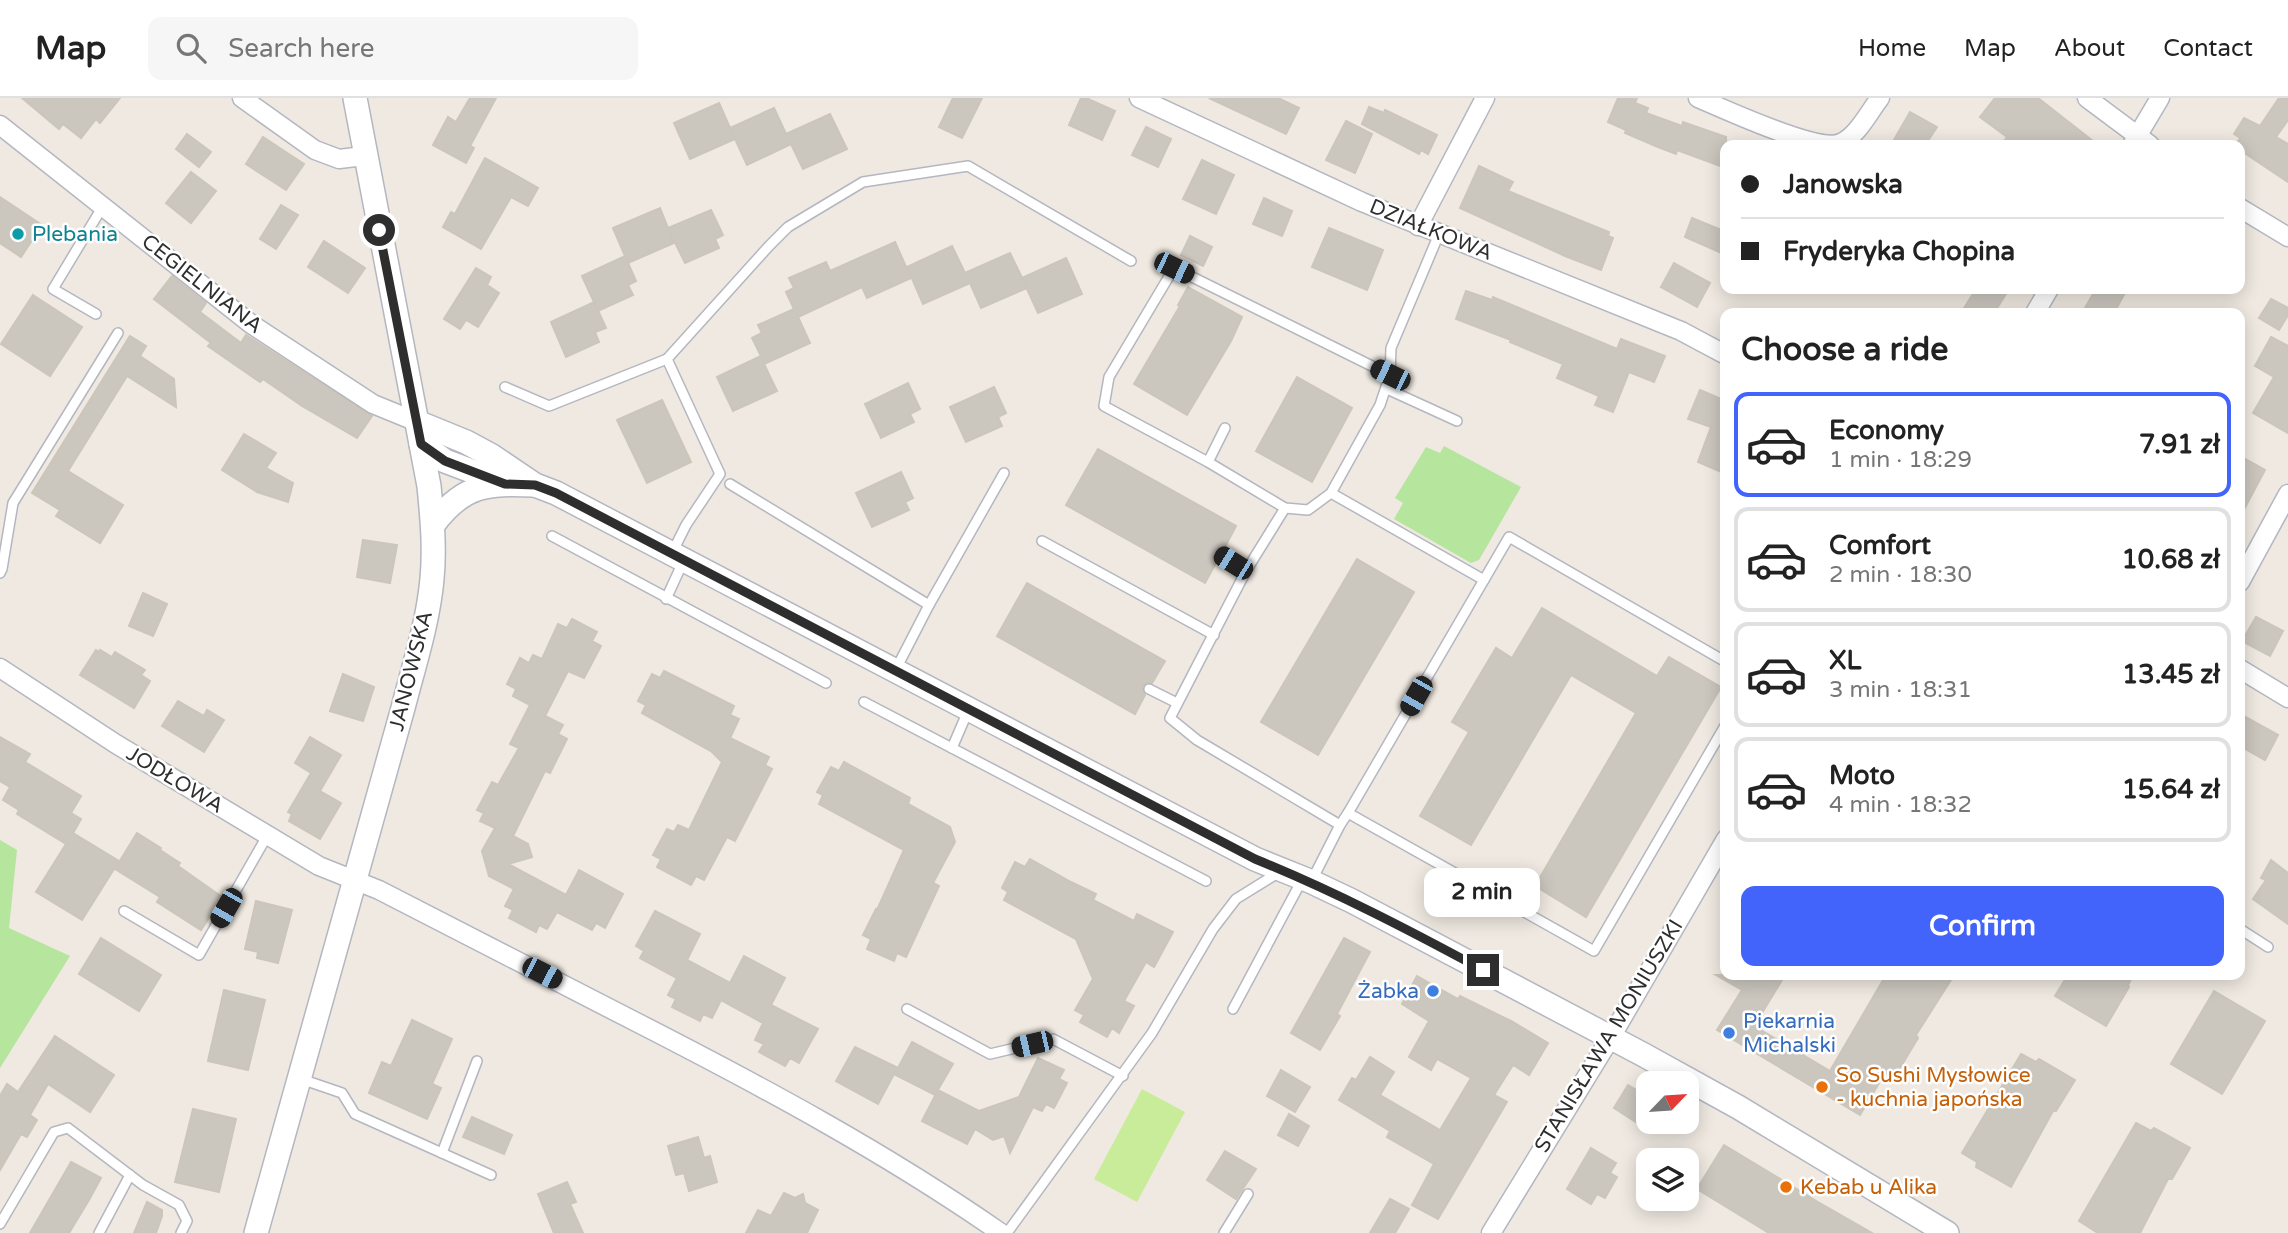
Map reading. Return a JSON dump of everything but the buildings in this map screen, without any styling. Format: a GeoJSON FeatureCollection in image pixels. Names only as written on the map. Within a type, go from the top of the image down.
{"type":"FeatureCollection","features":[{"type":"Feature","properties":{"kind":"street"},"geometry":{"type":"LineString","coordinates":[[242,98],[315,150],[339,159],[364,156]]}},
{"type":"Feature","properties":{"kind":"street","name":"JANOWSKA"},"geometry":{"type":"LineString","coordinates":[[256,1233],[424,626],[432,580],[433,525],[419,433],[355,98]]}},
{"type":"Feature","properties":{"kind":"street","name":"DZIAŁKOWA"},"geometry":{"type":"LineString","coordinates":[[1139,98],[1362,202],[1681,331],[1720,352]]}},
{"type":"Feature","properties":{"kind":"street"},"geometry":{"type":"LineString","coordinates":[[1418,226],[1485,98]]}},
{"type":"Feature","properties":{"kind":"street"},"geometry":{"type":"LineString","coordinates":[[1698,98],[1804,140]]}},
{"type":"Feature","properties":{"kind":"street"},"geometry":{"type":"LineString","coordinates":[[1845,140],[1852,135],[1880,98]]}},
{"type":"Feature","properties":{"kind":"street"},"geometry":{"type":"LineString","coordinates":[[2087,98],[2138,140]]}},
{"type":"Feature","properties":{"kind":"street"},"geometry":{"type":"LineString","coordinates":[[2141,140],[2160,98]]}},
{"type":"Feature","properties":{"kind":"street","name":"CEGIELNIANA"},"geometry":{"type":"LineString","coordinates":[[0,125],[251,324],[419,433]]}},
{"type":"Feature","properties":{"kind":"street"},"geometry":{"type":"LineString","coordinates":[[2245,211],[2288,237]]}},
{"type":"Feature","properties":{"kind":"street"},"geometry":{"type":"LineString","coordinates":[[419,433],[445,461],[505,484]]}},
{"type":"Feature","properties":{"kind":"street"},"geometry":{"type":"LineString","coordinates":[[419,433],[480,449],[535,485],[556,493],[678,556],[1255,859],[1411,931],[1738,1107],[1947,1233]]}},
{"type":"Feature","properties":{"kind":"street"},"geometry":{"type":"LineString","coordinates":[[433,525],[450,507],[478,488],[505,484],[535,485]]}},
{"type":"Feature","properties":{"kind":"street"},"geometry":{"type":"LineString","coordinates":[[2245,573],[2288,494]]}},
{"type":"Feature","properties":{"kind":"street","name":"JODŁOWA"},"geometry":{"type":"LineString","coordinates":[[0,668],[116,744],[319,866],[391,896],[728,1069],[825,1122],[931,1185],[976,1226],[1004,1233]]}},
{"type":"Feature","properties":{"kind":"street"},"geometry":{"type":"LineString","coordinates":[[2245,672],[2288,698]]}},
{"type":"Feature","properties":{"kind":"street","name":"STANISŁAWA MONIUSZKI"},"geometry":{"type":"LineString","coordinates":[[1491,1233],[1611,1037],[1720,849]]}},
{"type":"Feature","properties":{"kind":"lane"},"geometry":{"type":"LineString","coordinates":[[505,387],[549,406],[667,359],[788,227],[863,182],[968,166],[1130,261]]}},
{"type":"Feature","properties":{"kind":"lane"},"geometry":{"type":"LineString","coordinates":[[96,314],[53,289],[103,206]]}},
{"type":"Feature","properties":{"kind":"lane"},"geometry":{"type":"LineString","coordinates":[[1390,375],[1174,268],[1109,377],[1104,406],[1208,461],[1284,508],[1308,510],[1331,493],[1380,405],[1390,375],[1391,348],[1438,234]]}},
{"type":"Feature","properties":{"kind":"lane"},"geometry":{"type":"LineString","coordinates":[[0,573],[12,503],[118,333]]}},
{"type":"Feature","properties":{"kind":"lane"},"geometry":{"type":"LineString","coordinates":[[666,598],[686,525],[720,474],[667,359]]}},
{"type":"Feature","properties":{"kind":"lane"},"geometry":{"type":"LineString","coordinates":[[1387,389],[1457,421]]}},
{"type":"Feature","properties":{"kind":"lane"},"geometry":{"type":"LineString","coordinates":[[1208,461],[1225,428]]}},
{"type":"Feature","properties":{"kind":"lane"},"geometry":{"type":"LineString","coordinates":[[895,670],[1004,473]]}},
{"type":"Feature","properties":{"kind":"lane"},"geometry":{"type":"LineString","coordinates":[[730,484],[929,605]]}},
{"type":"Feature","properties":{"kind":"lane"},"geometry":{"type":"LineString","coordinates":[[1331,493],[1484,580]]}},
{"type":"Feature","properties":{"kind":"lane"},"geometry":{"type":"LineString","coordinates":[[1284,508],[1246,571],[1170,718],[1197,740],[1340,825]]}},
{"type":"Feature","properties":{"kind":"lane"},"geometry":{"type":"LineString","coordinates":[[552,536],[826,683]]}},
{"type":"Feature","properties":{"kind":"lane"},"geometry":{"type":"LineString","coordinates":[[1233,1009],[1299,877],[1348,813],[1509,537],[1720,659]]}},
{"type":"Feature","properties":{"kind":"lane"},"geometry":{"type":"LineString","coordinates":[[1042,541],[1214,635]]}},
{"type":"Feature","properties":{"kind":"lane"},"geometry":{"type":"LineString","coordinates":[[1221,555],[1246,571]]}},
{"type":"Feature","properties":{"kind":"lane"},"geometry":{"type":"LineString","coordinates":[[1149,689],[1177,703]]}},
{"type":"Feature","properties":{"kind":"lane"},"geometry":{"type":"LineString","coordinates":[[864,702],[1206,881]]}},
{"type":"Feature","properties":{"kind":"lane"},"geometry":{"type":"LineString","coordinates":[[952,748],[969,709]]}},
{"type":"Feature","properties":{"kind":"lane"},"geometry":{"type":"LineString","coordinates":[[1348,813],[1594,951],[1720,734]]}},
{"type":"Feature","properties":{"kind":"lane"},"geometry":{"type":"LineString","coordinates":[[124,911],[199,956],[267,836]]}},
{"type":"Feature","properties":{"kind":"lane"},"geometry":{"type":"LineString","coordinates":[[1004,1233],[1153,1033],[1213,929],[1236,899],[1299,877]]}},
{"type":"Feature","properties":{"kind":"lane"},"geometry":{"type":"LineString","coordinates":[[2245,932],[2268,947]]}},
{"type":"Feature","properties":{"kind":"lane"},"geometry":{"type":"LineString","coordinates":[[907,1009],[990,1054],[1053,1039],[1123,1076]]}},
{"type":"Feature","properties":{"kind":"lane"},"geometry":{"type":"LineString","coordinates":[[442,1153],[477,1061]]}},
{"type":"Feature","properties":{"kind":"lane"},"geometry":{"type":"LineString","coordinates":[[299,1078],[342,1093],[355,1114],[491,1175]]}},
{"type":"Feature","properties":{"kind":"lane"},"geometry":{"type":"LineString","coordinates":[[0,1224],[54,1132],[68,1128],[130,1175],[179,1205],[187,1220],[181,1233]]}},
{"type":"Feature","properties":{"kind":"lane"},"geometry":{"type":"LineString","coordinates":[[99,1233],[130,1175]]}},
{"type":"Feature","properties":{"kind":"lane"},"geometry":{"type":"LineString","coordinates":[[1224,1233],[1248,1194]]}},
{"type":"Feature","properties":{"kind":"green space"},"geometry":{"type":"Polygon","coordinates":[[[1444,446],[1521,487],[1479,560],[1471,563],[1394,519],[1403,503],[1395,498],[1426,447],[1440,453],[1444,446]]]}},
{"type":"Feature","properties":{"kind":"green space"},"geometry":{"type":"Polygon","coordinates":[[[0,840],[17,850],[9,928],[70,956],[0,1068],[0,840]]]}},
{"type":"Feature","properties":{"kind":"green space"},"geometry":{"type":"Polygon","coordinates":[[[1142,1089],[1185,1112],[1137,1202],[1094,1179],[1142,1089]]]}},
{"type":"Feature","properties":{"kind":"place","name":"Plebania"},"geometry":{"type":"Point","coordinates":[18,234]}},
{"type":"Feature","properties":{"kind":"place","name":"Żabka"},"geometry":{"type":"Point","coordinates":[1433,991]}},
{"type":"Feature","properties":{"kind":"place","name":"Piekarnia Michalski"},"geometry":{"type":"Point","coordinates":[1729,1033]}},
{"type":"Feature","properties":{"kind":"place","name":"So Sushi Mysłowice - kuchnia japońska"},"geometry":{"type":"Point","coordinates":[1822,1087]}},
{"type":"Feature","properties":{"kind":"place","name":"Kebab u Alika"},"geometry":{"type":"Point","coordinates":[1786,1187]}},
{"type":"Feature","properties":{"kind":"route"},"geometry":{"type":"LineString","coordinates":[[379,230],[421,444],[433,454],[505,484],[535,485],[556,493],[1142,801],[1255,859],[1352,901],[1483,970]]}}]}
